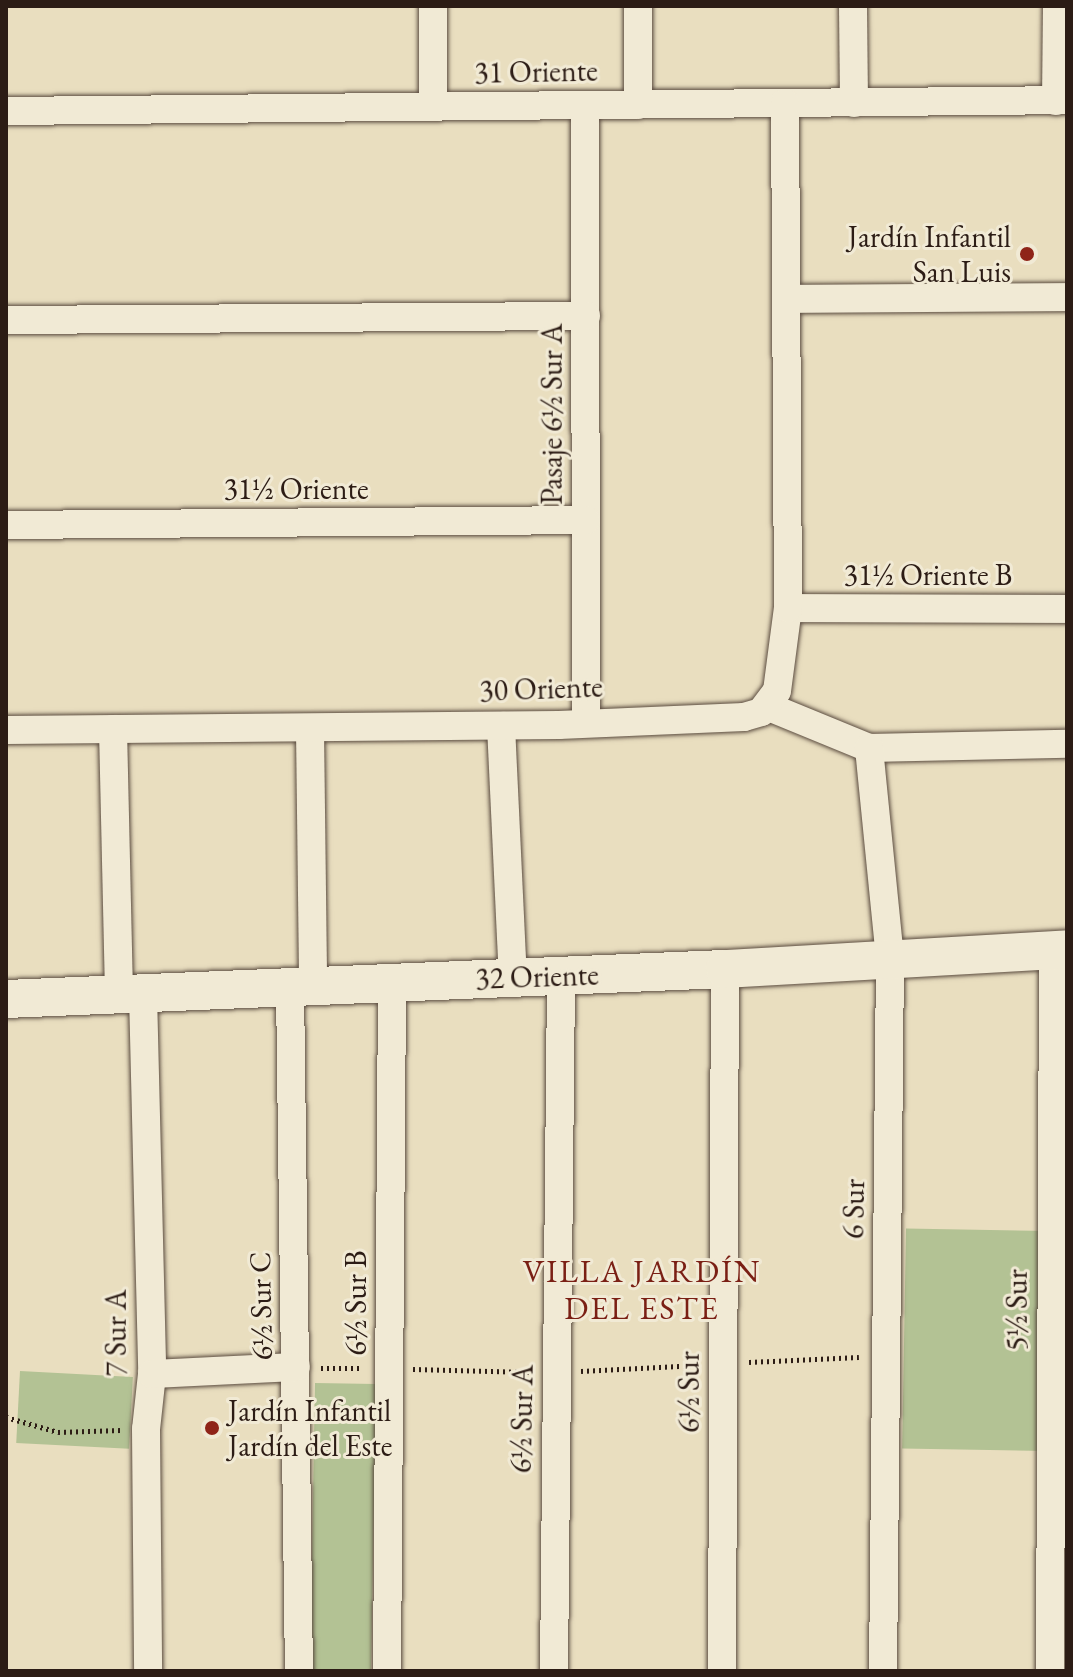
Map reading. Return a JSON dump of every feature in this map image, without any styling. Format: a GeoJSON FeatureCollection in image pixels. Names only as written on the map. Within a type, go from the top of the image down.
{"type":"FeatureCollection","features":[{"type":"Feature","properties":{"kind":"street"},"geometry":{"type":"LineString","coordinates":[[433,6],[433,107]]}},
{"type":"Feature","properties":{"kind":"street"},"geometry":{"type":"LineString","coordinates":[[638,6],[638,105]]}},
{"type":"Feature","properties":{"kind":"street"},"geometry":{"type":"LineString","coordinates":[[853,6],[854,103]]}},
{"type":"Feature","properties":{"kind":"street"},"geometry":{"type":"LineString","coordinates":[[1057,6],[1062,100]]}},
{"type":"Feature","properties":{"kind":"street","name":"31 Oriente"},"geometry":{"type":"LineString","coordinates":[[6,111],[1062,100]]}},
{"type":"Feature","properties":{"kind":"street"},"geometry":{"type":"LineString","coordinates":[[785,103],[788,608],[777,691],[769,707],[869,748],[1067,744]]}},
{"type":"Feature","properties":{"kind":"street","name":"Pasaje 6½ Sur A"},"geometry":{"type":"LineString","coordinates":[[585,105],[586,723]]}},
{"type":"Feature","properties":{"kind":"street"},"geometry":{"type":"LineString","coordinates":[[787,299],[1067,297]]}},
{"type":"Feature","properties":{"kind":"street"},"geometry":{"type":"LineString","coordinates":[[6,320],[586,316]]}},
{"type":"Feature","properties":{"kind":"street","name":"31½ Oriente"},"geometry":{"type":"LineString","coordinates":[[6,525],[586,520]]}},
{"type":"Feature","properties":{"kind":"street","name":"31½ Oriente B"},"geometry":{"type":"LineString","coordinates":[[788,608],[1067,609]]}},
{"type":"Feature","properties":{"kind":"street","name":"30 Oriente"},"geometry":{"type":"LineString","coordinates":[[6,730],[501,726],[744,717],[769,707]]}},
{"type":"Feature","properties":{"kind":"street"},"geometry":{"type":"LineString","coordinates":[[501,726],[513,978]]}},
{"type":"Feature","properties":{"kind":"street","name":"7 Sur A"},"geometry":{"type":"LineString","coordinates":[[113,729],[152,1374],[146,1429],[148,1671]]}},
{"type":"Feature","properties":{"kind":"street","name":"6½ Sur C"},"geometry":{"type":"LineString","coordinates":[[299,1671],[296,1367],[310,729]]}},
{"type":"Feature","properties":{"kind":"street","name":"6 Sur"},"geometry":{"type":"LineString","coordinates":[[869,748],[890,959],[883,1671]]}},
{"type":"Feature","properties":{"kind":"street","name":"32 Oriente"},"geometry":{"type":"LineString","coordinates":[[6,999],[725,969],[1060,950]]}},
{"type":"Feature","properties":{"kind":"street","name":"5½ Sur"},"geometry":{"type":"LineString","coordinates":[[1050,1671],[1060,950]]}},
{"type":"Feature","properties":{"kind":"street","name":"6½ Sur"},"geometry":{"type":"LineString","coordinates":[[722,1671],[725,969]]}},
{"type":"Feature","properties":{"kind":"street","name":"6½ Sur A"},"geometry":{"type":"LineString","coordinates":[[554,1671],[561,976]]}},
{"type":"Feature","properties":{"kind":"street","name":"6½ Sur B"},"geometry":{"type":"LineString","coordinates":[[387,1671],[392,983]]}},
{"type":"Feature","properties":{"kind":"street"},"geometry":{"type":"LineString","coordinates":[[152,1374],[296,1367]]}},
{"type":"Feature","properties":{"kind":"path"},"geometry":{"type":"LineString","coordinates":[[296,1367],[557,1372]]}},
{"type":"Feature","properties":{"kind":"path"},"geometry":{"type":"LineString","coordinates":[[6,1417],[58,1432],[146,1429]]}},
{"type":"Feature","properties":{"kind":"green space"},"geometry":{"type":"Polygon","coordinates":[[[906,1228],[1050,1231],[1046,1451],[902,1448],[906,1228]]]}},
{"type":"Feature","properties":{"kind":"green space"},"geometry":{"type":"Polygon","coordinates":[[[20,1371],[133,1377],[129,1449],[16,1443],[20,1371]]]}},
{"type":"Feature","properties":{"kind":"green space"},"geometry":{"type":"Polygon","coordinates":[[[315,1383],[376,1384],[371,1671],[310,1670],[315,1383]]]}},
{"type":"Feature","properties":{"kind":"place","name":"Jardín Infantil San Luis"},"geometry":{"type":"Point","coordinates":[1027,254]}},
{"type":"Feature","properties":{"kind":"place","name":"Jardín Infantil Jardín del Este"},"geometry":{"type":"Point","coordinates":[212,1428]}},
{"type":"Feature","properties":{"kind":"district","name":"VILLA JARDÍN DEL ESTE"},"geometry":{"type":"Point","coordinates":[642,1290]}}]}
